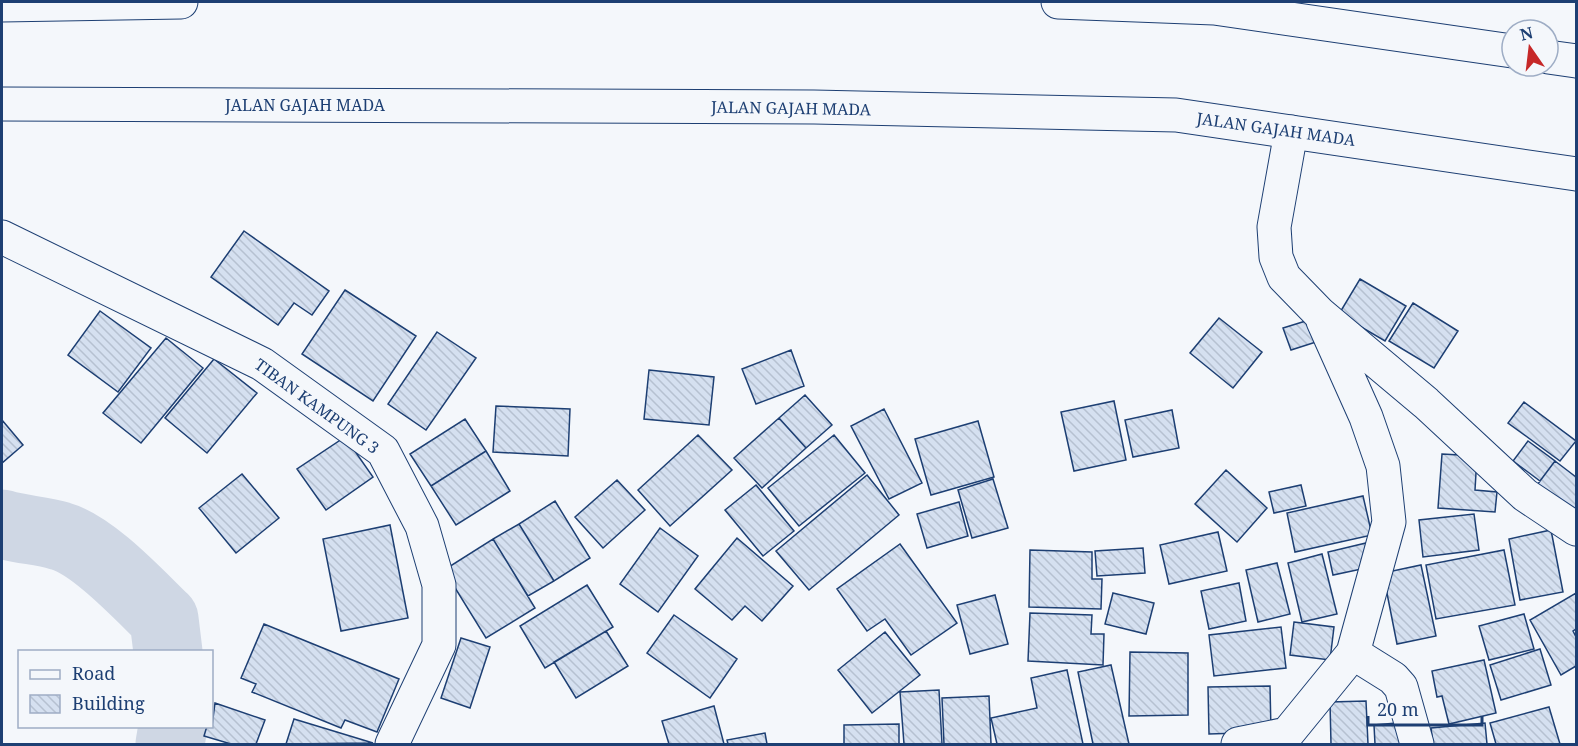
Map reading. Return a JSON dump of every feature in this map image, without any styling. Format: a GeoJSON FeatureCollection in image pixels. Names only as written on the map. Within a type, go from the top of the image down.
{"type":"FeatureCollection","features":[{"type":"Feature","properties":{"kind":"main road"},"geometry":{"type":"LineString","coordinates":[[2,5],[181,2]]}},
{"type":"Feature","properties":{"kind":"main road"},"geometry":{"type":"LineString","coordinates":[[1058,2],[1214,8],[1500,49]]}},
{"type":"Feature","properties":{"kind":"main road"},"geometry":{"type":"LineString","coordinates":[[1560,59],[1576,61]]}},
{"type":"Feature","properties":{"kind":"main road","name":"JALAN GAJAH MADA"},"geometry":{"type":"LineString","coordinates":[[2,104],[802,107],[1176,115],[1576,174]]}},
{"type":"Feature","properties":{"kind":"main road"},"geometry":{"type":"LineString","coordinates":[[1291,132],[1274,227],[1276,257],[1284,277],[1320,314],[1426,403],[1525,495],[1576,529]]}},
{"type":"Feature","properties":{"kind":"main road","name":"TIBAN KAMPUNG 3"},"geometry":{"type":"LineString","coordinates":[[2,237],[262,364],[383,452],[422,526],[439,585],[439,645],[392,744]]}},
{"type":"Feature","properties":{"kind":"main road"},"geometry":{"type":"LineString","coordinates":[[1238,744],[1287,734],[1353,653],[1389,522],[1383,466],[1366,417],[1320,314]]}},
{"type":"Feature","properties":{"kind":"main road"},"geometry":{"type":"LineString","coordinates":[[1353,653],[1393,678],[1401,687],[1417,744]]}},
{"type":"Feature","properties":{"kind":"building"},"geometry":{"type":"Polygon","coordinates":[[[244,231],[329,291],[312,315],[294,303],[278,325],[211,277],[244,231]]]}},
{"type":"Feature","properties":{"kind":"building"},"geometry":{"type":"Polygon","coordinates":[[[1360,279],[1406,306],[1385,341],[1339,314],[1360,279]]]}},
{"type":"Feature","properties":{"kind":"building"},"geometry":{"type":"Polygon","coordinates":[[[345,290],[416,336],[373,401],[302,354],[345,290]]]}},
{"type":"Feature","properties":{"kind":"building"},"geometry":{"type":"Polygon","coordinates":[[[1413,303],[1458,331],[1434,368],[1389,341],[1413,303]]]}},
{"type":"Feature","properties":{"kind":"building"},"geometry":{"type":"Polygon","coordinates":[[[100,311],[151,348],[118,392],[68,355],[100,311]]]}},
{"type":"Feature","properties":{"kind":"building"},"geometry":{"type":"Polygon","coordinates":[[[1219,318],[1262,352],[1233,388],[1190,353],[1219,318]]]}},
{"type":"Feature","properties":{"kind":"building"},"geometry":{"type":"Polygon","coordinates":[[[1309,320],[1316,342],[1291,350],[1283,328],[1309,320]]]}},
{"type":"Feature","properties":{"kind":"building"},"geometry":{"type":"Polygon","coordinates":[[[437,332],[476,358],[426,430],[388,404],[437,332]]]}},
{"type":"Feature","properties":{"kind":"building"},"geometry":{"type":"Polygon","coordinates":[[[166,338],[203,368],[141,443],[103,413],[166,338]]]}},
{"type":"Feature","properties":{"kind":"building"},"geometry":{"type":"Polygon","coordinates":[[[791,350],[804,386],[756,404],[742,369],[791,350]]]}},
{"type":"Feature","properties":{"kind":"building"},"geometry":{"type":"Polygon","coordinates":[[[214,359],[257,393],[207,453],[165,418],[214,359]]]}},
{"type":"Feature","properties":{"kind":"building"},"geometry":{"type":"Polygon","coordinates":[[[649,370],[714,377],[709,425],[644,419],[649,370]]]}},
{"type":"Feature","properties":{"kind":"building"},"geometry":{"type":"Polygon","coordinates":[[[805,395],[832,425],[806,448],[779,418],[805,395]]]}},
{"type":"Feature","properties":{"kind":"building"},"geometry":{"type":"Polygon","coordinates":[[[1114,401],[1126,460],[1074,471],[1061,412],[1114,401]]]}},
{"type":"Feature","properties":{"kind":"building"},"geometry":{"type":"Polygon","coordinates":[[[1524,402],[1576,441],[1560,461],[1508,423],[1524,402]]]}},
{"type":"Feature","properties":{"kind":"building"},"geometry":{"type":"Polygon","coordinates":[[[496,406],[570,409],[568,456],[493,452],[496,406]]]}},
{"type":"Feature","properties":{"kind":"building"},"geometry":{"type":"Polygon","coordinates":[[[884,409],[922,483],[889,499],[851,426],[884,409]]]}},
{"type":"Feature","properties":{"kind":"building"},"geometry":{"type":"Polygon","coordinates":[[[1172,410],[1179,448],[1133,457],[1125,420],[1172,410]]]}},
{"type":"Feature","properties":{"kind":"building"},"geometry":{"type":"Polygon","coordinates":[[[779,418],[806,448],[762,488],[734,458],[779,418]]]}},
{"type":"Feature","properties":{"kind":"building"},"geometry":{"type":"Polygon","coordinates":[[[465,419],[486,451],[431,486],[410,454],[465,419]]]}},
{"type":"Feature","properties":{"kind":"building"},"geometry":{"type":"Polygon","coordinates":[[[2,420],[23,445],[2,463],[2,420]]]}},
{"type":"Feature","properties":{"kind":"building"},"geometry":{"type":"Polygon","coordinates":[[[978,421],[994,477],[931,495],[915,439],[978,421]]]}},
{"type":"Feature","properties":{"kind":"building"},"geometry":{"type":"Polygon","coordinates":[[[698,435],[732,470],[670,526],[638,490],[698,435]]]}},
{"type":"Feature","properties":{"kind":"building"},"geometry":{"type":"Polygon","coordinates":[[[834,435],[865,473],[799,526],[768,488],[834,435]]]}},
{"type":"Feature","properties":{"kind":"building"},"geometry":{"type":"Polygon","coordinates":[[[345,437],[373,477],[326,510],[297,469],[345,437]]]}},
{"type":"Feature","properties":{"kind":"building"},"geometry":{"type":"Polygon","coordinates":[[[1528,441],[1555,461],[1540,481],[1513,461],[1528,441]]]}},
{"type":"Feature","properties":{"kind":"building"},"geometry":{"type":"Polygon","coordinates":[[[486,451],[510,491],[456,525],[431,486],[486,451]]]}},
{"type":"Feature","properties":{"kind":"building"},"geometry":{"type":"Polygon","coordinates":[[[1442,454],[1477,456],[1475,490],[1497,492],[1495,512],[1438,508],[1442,454]]]}},
{"type":"Feature","properties":{"kind":"building"},"geometry":{"type":"Polygon","coordinates":[[[1555,461],[1576,477],[1576,507],[1573,512],[1537,485],[1555,461]]]}},
{"type":"Feature","properties":{"kind":"building"},"geometry":{"type":"Polygon","coordinates":[[[1226,470],[1267,508],[1237,542],[1195,504],[1226,470]]]}},
{"type":"Feature","properties":{"kind":"building"},"geometry":{"type":"Polygon","coordinates":[[[242,474],[279,518],[236,553],[199,508],[242,474]]]}},
{"type":"Feature","properties":{"kind":"building"},"geometry":{"type":"Polygon","coordinates":[[[867,475],[899,515],[809,590],[776,551],[867,475]]]}},
{"type":"Feature","properties":{"kind":"building"},"geometry":{"type":"Polygon","coordinates":[[[993,479],[1008,528],[972,538],[958,490],[993,479]]]}},
{"type":"Feature","properties":{"kind":"building"},"geometry":{"type":"Polygon","coordinates":[[[617,480],[645,510],[603,548],[575,517],[617,480]]]}},
{"type":"Feature","properties":{"kind":"building"},"geometry":{"type":"Polygon","coordinates":[[[756,485],[794,531],[763,556],[725,510],[756,485]]]}},
{"type":"Feature","properties":{"kind":"building"},"geometry":{"type":"Polygon","coordinates":[[[1301,485],[1306,506],[1274,513],[1269,492],[1301,485]]]}},
{"type":"Feature","properties":{"kind":"building"},"geometry":{"type":"Polygon","coordinates":[[[1363,496],[1372,535],[1295,552],[1287,513],[1363,496]]]}},
{"type":"Feature","properties":{"kind":"building"},"geometry":{"type":"Polygon","coordinates":[[[555,501],[590,558],[554,581],[519,524],[555,501]]]}},
{"type":"Feature","properties":{"kind":"building"},"geometry":{"type":"Polygon","coordinates":[[[959,502],[968,536],[927,548],[917,514],[959,502]]]}},
{"type":"Feature","properties":{"kind":"building"},"geometry":{"type":"Polygon","coordinates":[[[1474,514],[1479,550],[1423,557],[1419,520],[1474,514]]]}},
{"type":"Feature","properties":{"kind":"building"},"geometry":{"type":"Polygon","coordinates":[[[519,524],[554,581],[528,596],[493,539],[519,524]]]}},
{"type":"Feature","properties":{"kind":"building"},"geometry":{"type":"Polygon","coordinates":[[[390,525],[408,618],[341,631],[323,539],[390,525]]]}},
{"type":"Feature","properties":{"kind":"building"},"geometry":{"type":"Polygon","coordinates":[[[660,528],[698,556],[658,612],[620,584],[660,528]]]}},
{"type":"Feature","properties":{"kind":"building"},"geometry":{"type":"Polygon","coordinates":[[[1551,530],[1563,592],[1520,600],[1509,539],[1551,530]]]}},
{"type":"Feature","properties":{"kind":"building"},"geometry":{"type":"Polygon","coordinates":[[[1218,532],[1227,571],[1169,584],[1160,545],[1218,532]]]}},
{"type":"Feature","properties":{"kind":"building"},"geometry":{"type":"Polygon","coordinates":[[[737,538],[793,586],[762,621],[745,606],[732,620],[695,589],[737,538]]]}},
{"type":"Feature","properties":{"kind":"building"},"geometry":{"type":"Polygon","coordinates":[[[493,539],[535,608],[486,638],[444,570],[493,539]]]}},
{"type":"Feature","properties":{"kind":"building"},"geometry":{"type":"Polygon","coordinates":[[[1366,543],[1371,567],[1333,575],[1328,552],[1366,543]]]}},
{"type":"Feature","properties":{"kind":"building"},"geometry":{"type":"Polygon","coordinates":[[[900,544],[957,623],[911,655],[885,619],[867,631],[837,589],[900,544]]]}},
{"type":"Feature","properties":{"kind":"building"},"geometry":{"type":"Polygon","coordinates":[[[1143,548],[1145,573],[1097,576],[1095,551],[1143,548]]]}},
{"type":"Feature","properties":{"kind":"building"},"geometry":{"type":"Polygon","coordinates":[[[1030,550],[1092,552],[1092,579],[1102,579],[1101,609],[1029,607],[1030,550]]]}},
{"type":"Feature","properties":{"kind":"building"},"geometry":{"type":"Polygon","coordinates":[[[1504,550],[1515,605],[1436,619],[1426,565],[1504,550]]]}},
{"type":"Feature","properties":{"kind":"building"},"geometry":{"type":"Polygon","coordinates":[[[1322,554],[1337,614],[1302,622],[1288,563],[1322,554]]]}},
{"type":"Feature","properties":{"kind":"building"},"geometry":{"type":"Polygon","coordinates":[[[1277,563],[1290,614],[1258,622],[1246,570],[1277,563]]]}},
{"type":"Feature","properties":{"kind":"building"},"geometry":{"type":"Polygon","coordinates":[[[1421,565],[1436,636],[1397,644],[1383,573],[1421,565]]]}},
{"type":"Feature","properties":{"kind":"building"},"geometry":{"type":"Polygon","coordinates":[[[1239,583],[1246,621],[1209,629],[1201,591],[1239,583]]]}},
{"type":"Feature","properties":{"kind":"building"},"geometry":{"type":"Polygon","coordinates":[[[587,585],[613,627],[545,668],[520,626],[587,585]]]}},
{"type":"Feature","properties":{"kind":"building"},"geometry":{"type":"Polygon","coordinates":[[[1113,593],[1154,603],[1146,634],[1105,624],[1113,593]]]}},
{"type":"Feature","properties":{"kind":"building"},"geometry":{"type":"Polygon","coordinates":[[[1576,593],[1576,629],[1573,631],[1576,637],[1576,666],[1561,675],[1530,620],[1576,593]]]}},
{"type":"Feature","properties":{"kind":"building"},"geometry":{"type":"Polygon","coordinates":[[[995,595],[1008,644],[970,654],[957,605],[995,595]]]}},
{"type":"Feature","properties":{"kind":"building"},"geometry":{"type":"Polygon","coordinates":[[[1030,613],[1092,615],[1091,634],[1104,634],[1103,665],[1028,661],[1030,613]]]}},
{"type":"Feature","properties":{"kind":"building"},"geometry":{"type":"Polygon","coordinates":[[[1524,614],[1534,649],[1489,660],[1479,626],[1524,614]]]}},
{"type":"Feature","properties":{"kind":"building"},"geometry":{"type":"Polygon","coordinates":[[[674,615],[737,659],[710,698],[647,653],[674,615]]]}},
{"type":"Feature","properties":{"kind":"building"},"geometry":{"type":"Polygon","coordinates":[[[1294,622],[1334,627],[1330,660],[1290,655],[1294,622]]]}},
{"type":"Feature","properties":{"kind":"building"},"geometry":{"type":"Polygon","coordinates":[[[264,624],[399,679],[377,732],[345,720],[341,728],[252,692],[256,684],[241,678],[264,624]]]}},
{"type":"Feature","properties":{"kind":"building"},"geometry":{"type":"Polygon","coordinates":[[[1281,627],[1286,668],[1214,676],[1209,635],[1281,627]]]}},
{"type":"Feature","properties":{"kind":"building"},"geometry":{"type":"Polygon","coordinates":[[[606,631],[628,666],[576,698],[554,662],[606,631]]]}},
{"type":"Feature","properties":{"kind":"building"},"geometry":{"type":"Polygon","coordinates":[[[885,632],[920,675],[872,713],[838,670],[885,632]]]}},
{"type":"Feature","properties":{"kind":"building"},"geometry":{"type":"Polygon","coordinates":[[[461,638],[490,647],[470,708],[441,698],[461,638]]]}},
{"type":"Feature","properties":{"kind":"building"},"geometry":{"type":"Polygon","coordinates":[[[1540,649],[1551,685],[1501,700],[1490,665],[1540,649]]]}},
{"type":"Feature","properties":{"kind":"building"},"geometry":{"type":"Polygon","coordinates":[[[1130,652],[1188,653],[1188,715],[1129,716],[1130,652]]]}},
{"type":"Feature","properties":{"kind":"building"},"geometry":{"type":"Polygon","coordinates":[[[1484,660],[1496,713],[1449,724],[1442,696],[1437,697],[1432,671],[1484,660]]]}},
{"type":"Feature","properties":{"kind":"building"},"geometry":{"type":"Polygon","coordinates":[[[1111,665],[1129,744],[1093,744],[1078,672],[1111,665]]]}},
{"type":"Feature","properties":{"kind":"building"},"geometry":{"type":"Polygon","coordinates":[[[1067,670],[1083,744],[997,744],[991,718],[1037,708],[1031,678],[1067,670]]]}},
{"type":"Feature","properties":{"kind":"building"},"geometry":{"type":"Polygon","coordinates":[[[1270,686],[1271,732],[1209,734],[1208,687],[1270,686]]]}},
{"type":"Feature","properties":{"kind":"building"},"geometry":{"type":"Polygon","coordinates":[[[939,690],[942,744],[904,744],[900,692],[939,690]]]}},
{"type":"Feature","properties":{"kind":"building"},"geometry":{"type":"Polygon","coordinates":[[[989,696],[991,744],[944,744],[942,698],[989,696]]]}},
{"type":"Feature","properties":{"kind":"building"},"geometry":{"type":"Polygon","coordinates":[[[1366,701],[1368,744],[1331,744],[1330,702],[1366,701]]]}},
{"type":"Feature","properties":{"kind":"building"},"geometry":{"type":"Polygon","coordinates":[[[215,703],[265,720],[256,744],[231,744],[204,736],[206,728],[213,728],[215,703]]]}},
{"type":"Feature","properties":{"kind":"building"},"geometry":{"type":"Polygon","coordinates":[[[714,706],[724,744],[669,744],[662,721],[714,706]]]}},
{"type":"Feature","properties":{"kind":"building"},"geometry":{"type":"Polygon","coordinates":[[[1549,707],[1560,744],[1496,744],[1490,723],[1549,707]]]}},
{"type":"Feature","properties":{"kind":"building"},"geometry":{"type":"Polygon","coordinates":[[[294,719],[373,743],[286,744],[294,719]]]}},
{"type":"Feature","properties":{"kind":"building"},"geometry":{"type":"Polygon","coordinates":[[[1408,722],[1410,744],[1375,744],[1374,725],[1408,722]]]}},
{"type":"Feature","properties":{"kind":"building"},"geometry":{"type":"Polygon","coordinates":[[[1485,723],[1487,744],[1433,744],[1431,728],[1485,723]]]}},
{"type":"Feature","properties":{"kind":"building"},"geometry":{"type":"Polygon","coordinates":[[[899,724],[899,744],[844,744],[844,725],[899,724]]]}},
{"type":"Feature","properties":{"kind":"building"},"geometry":{"type":"Polygon","coordinates":[[[765,733],[767,744],[728,744],[727,740],[765,733]]]}},
{"type":"Feature","properties":{"kind":"waterway"},"geometry":{"type":"LineString","coordinates":[[2,524],[60,536],[87,549],[164,619],[168,650]]}},
{"type":"Feature","properties":{"kind":"waterway"},"geometry":{"type":"LineString","coordinates":[[170,744],[173,728]]}}]}
